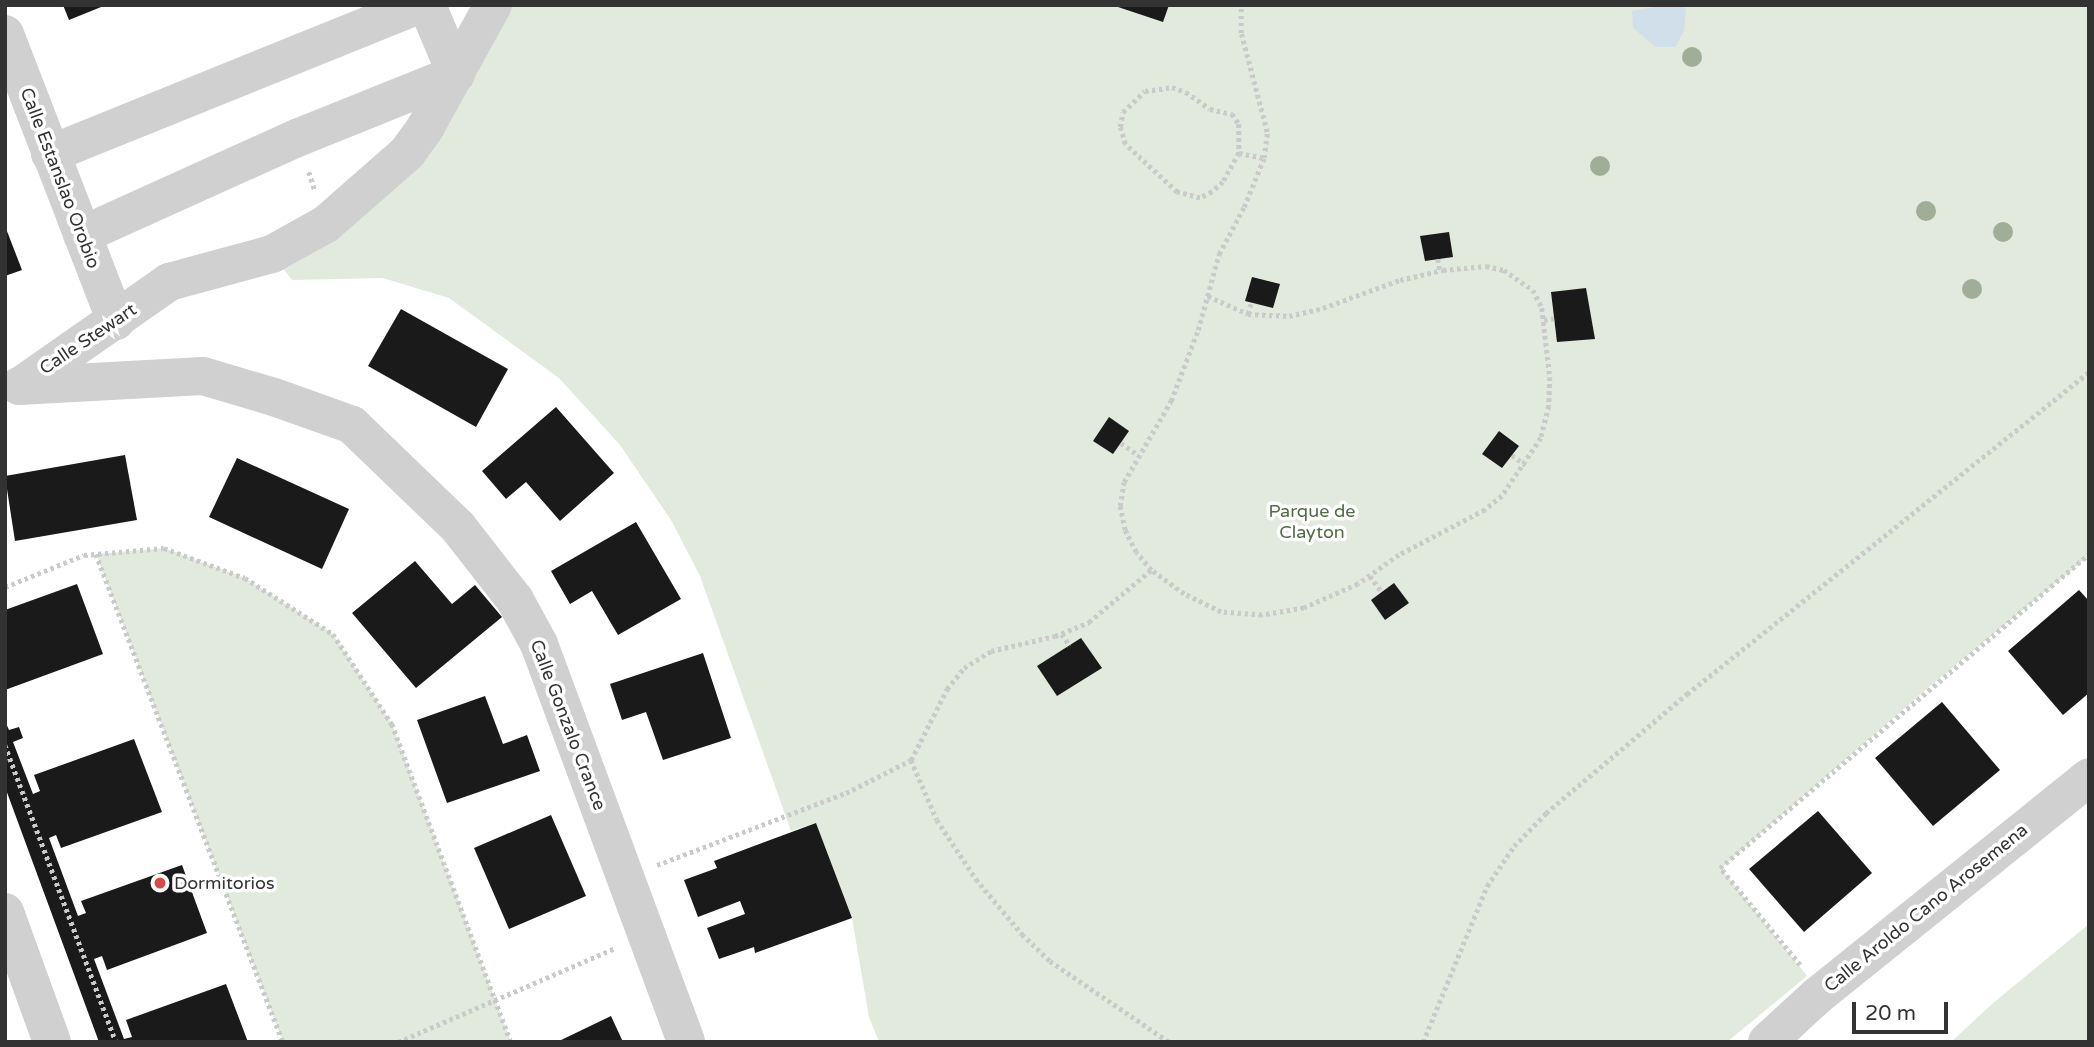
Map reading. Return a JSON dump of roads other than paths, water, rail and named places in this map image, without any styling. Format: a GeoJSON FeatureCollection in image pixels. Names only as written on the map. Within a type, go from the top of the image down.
{"type":"FeatureCollection","features":[{"type":"Feature","properties":{"kind":"street"},"geometry":{"type":"LineString","coordinates":[[50,154],[272,67],[419,5]]}},
{"type":"Feature","properties":{"kind":"street"},"geometry":{"type":"LineString","coordinates":[[427,5],[456,74]]}},
{"type":"Feature","properties":{"kind":"street"},"geometry":{"type":"LineString","coordinates":[[82,235],[297,138],[456,74],[493,5]]}},
{"type":"Feature","properties":{"kind":"street","name":"Calle Estanslao Orobio"},"geometry":{"type":"LineString","coordinates":[[5,34],[116,321]]}},
{"type":"Feature","properties":{"kind":"street","name":"Calle Stewart"},"geometry":{"type":"LineString","coordinates":[[12,389],[116,321],[169,282],[272,254],[326,224],[407,153],[456,74]]}},
{"type":"Feature","properties":{"kind":"street","name":"Calle Gonzalo Crance"},"geometry":{"type":"LineString","coordinates":[[12,389],[203,376],[352,425],[458,527],[515,600],[539,644],[686,1042]]}},
{"type":"Feature","properties":{"kind":"street","name":"Calle Aroldo Cano Arosemena"},"geometry":{"type":"LineString","coordinates":[[1767,1042],[1817,996],[2089,777]]}},
{"type":"Feature","properties":{"kind":"street"},"geometry":{"type":"LineString","coordinates":[[5,912],[52,1042]]}},
{"type":"Feature","properties":{"kind":"place","name":"Dormitorios"},"geometry":{"type":"Point","coordinates":[160,883]}},
{"type":"Feature","properties":{"kind":"park label","name":"Parque de Clayton"},"geometry":{"type":"Point","coordinates":[1312,522]}}]}
